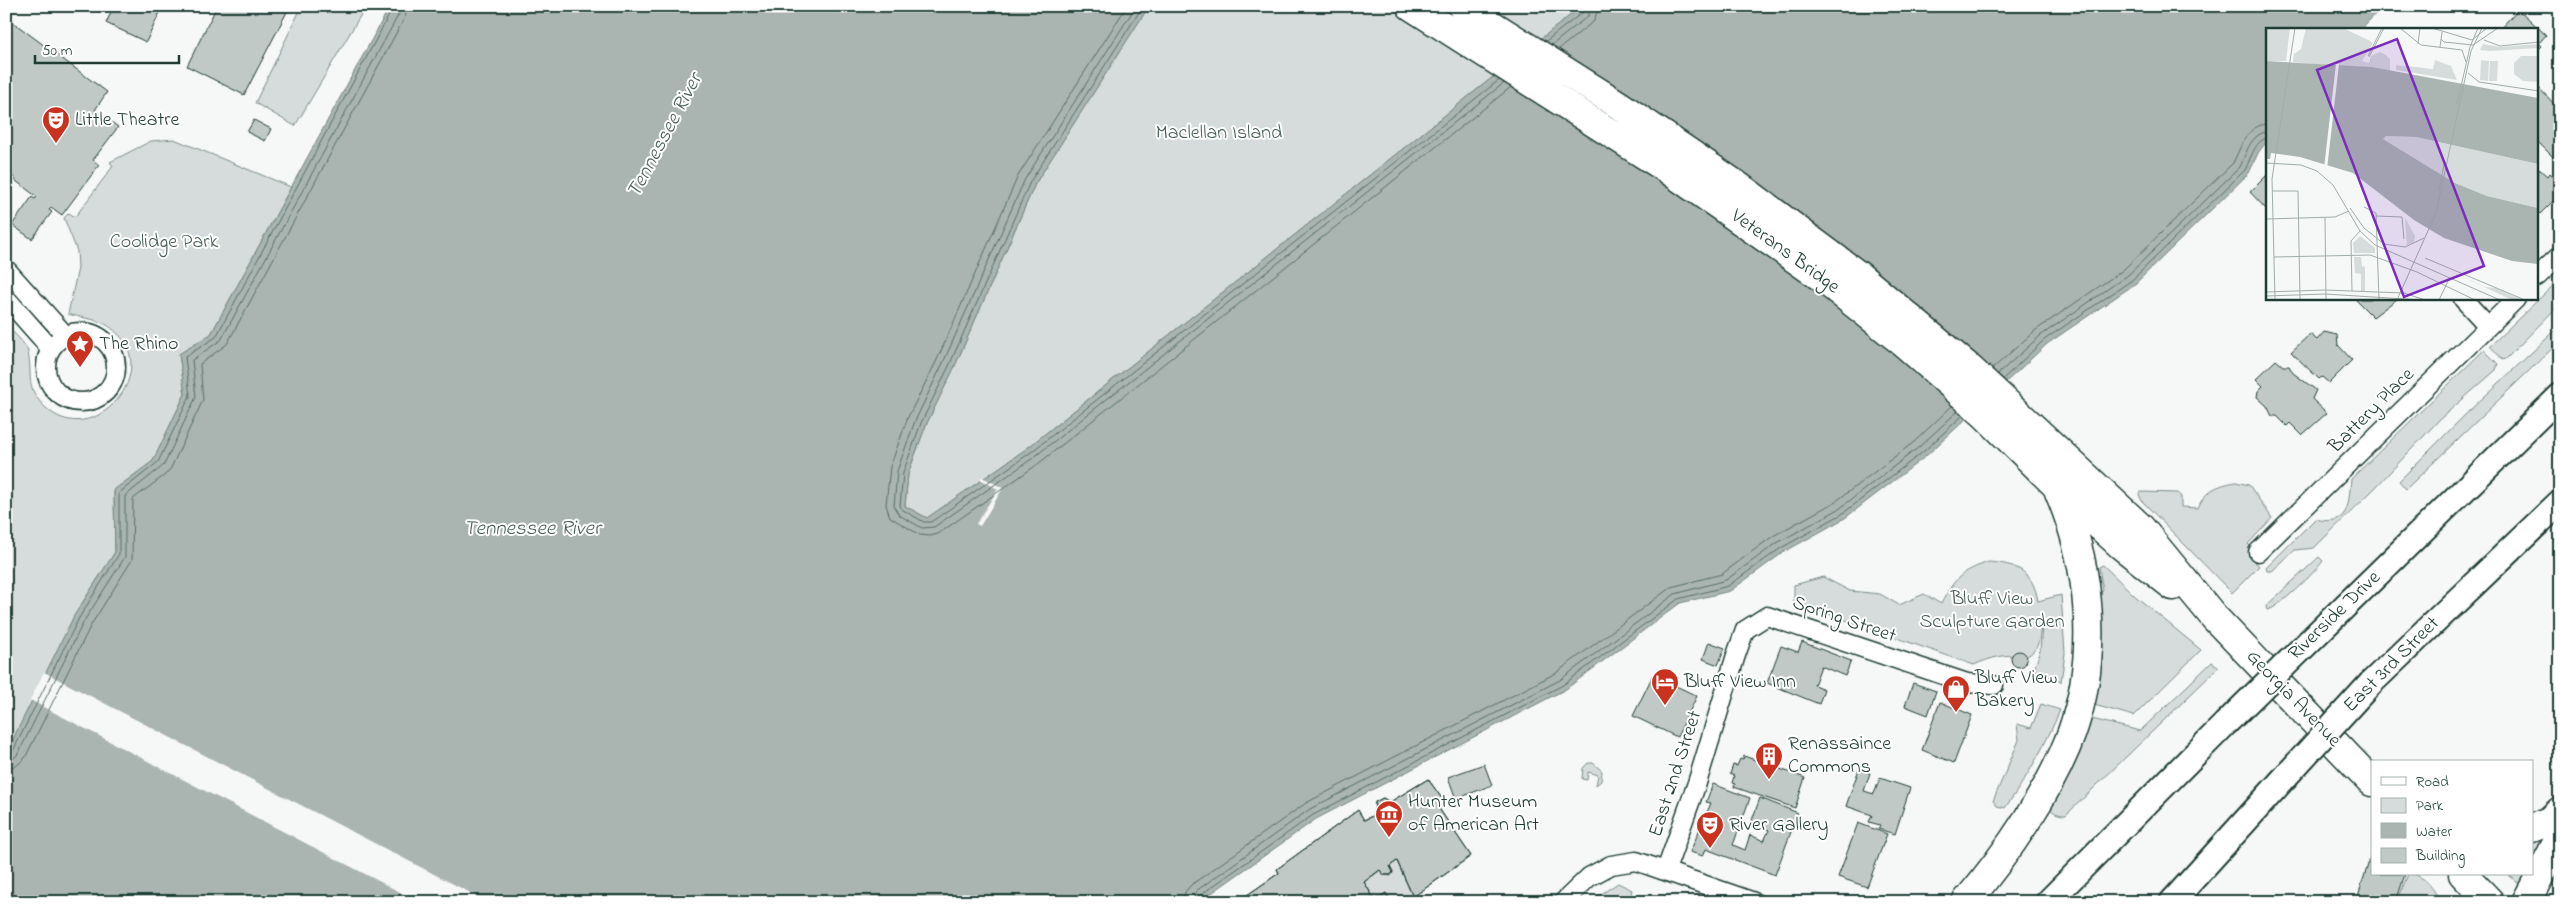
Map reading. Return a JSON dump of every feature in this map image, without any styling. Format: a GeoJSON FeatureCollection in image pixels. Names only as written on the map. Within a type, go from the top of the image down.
{"type":"FeatureCollection","features":[{"type":"Feature","properties":{"kind":"main road","name":"Veterans Bridge"},"geometry":{"type":"LineString","coordinates":[[1411,6],[1670,170],[1821,277],[1906,345],[1978,408],[2055,484],[2131,537]]}},
{"type":"Feature","properties":{"kind":"main road","name":"Veterans Bridge"},"geometry":{"type":"LineString","coordinates":[[1462,6],[1619,105],[1744,190],[1858,275],[1968,367],[2131,537]]}},
{"type":"Feature","properties":{"kind":"main road","name":"Riverside Drive"},"geometry":{"type":"LineString","coordinates":[[2048,902],[2225,724],[2560,396]]}},
{"type":"Feature","properties":{"kind":"main road"},"geometry":{"type":"LineString","coordinates":[[1966,902],[1984,880],[2033,809],[2072,733],[2086,674],[2088,637],[2084,574],[2072,522],[2055,484]]}},
{"type":"Feature","properties":{"kind":"main road","name":"East 3rd Street"},"geometry":{"type":"LineString","coordinates":[[2172,902],[2371,683],[2560,502]]}},
{"type":"Feature","properties":{"kind":"main road","name":"Georgia Avenue"},"geometry":{"type":"LineString","coordinates":[[2131,537],[2214,617],[2371,781]]}},
{"type":"Feature","properties":{"kind":"main road"},"geometry":{"type":"LineString","coordinates":[[2534,827],[2549,821],[2560,811]]}},
{"type":"Feature","properties":{"kind":"main road"},"geometry":{"type":"LineString","coordinates":[[2526,902],[2560,838]]}},
{"type":"Feature","properties":{"kind":"main road"},"geometry":{"type":"LineString","coordinates":[[2465,876],[2490,902]]}},
{"type":"Feature","properties":{"kind":"street"},"geometry":{"type":"LineString","coordinates":[[2538,276],[2560,255]]}},
{"type":"Feature","properties":{"kind":"street"},"geometry":{"type":"LineString","coordinates":[[6,269],[66,336]]}},
{"type":"Feature","properties":{"kind":"street"},"geometry":{"type":"LineString","coordinates":[[6,298],[51,349]]}},
{"type":"Feature","properties":{"kind":"street"},"geometry":{"type":"LineString","coordinates":[[2464,300],[2488,326]]}},
{"type":"Feature","properties":{"kind":"street","name":"Battery Place"},"geometry":{"type":"LineString","coordinates":[[2258,552],[2515,300]]}},
{"type":"Feature","properties":{"kind":"street"},"geometry":{"type":"LineString","coordinates":[[81,332],[93,334],[103,340],[115,359],[115,371],[105,392],[96,398],[84,402],[66,399],[57,393],[47,376],[46,366],[51,349],[60,339],[81,332]]}},
{"type":"Feature","properties":{"kind":"street","name":"Spring Street"},"geometry":{"type":"LineString","coordinates":[[1767,616],[1967,683],[1994,685]]}},
{"type":"Feature","properties":{"kind":"street","name":"East 2nd Street"},"geometry":{"type":"LineString","coordinates":[[1666,870],[1697,783],[1745,630],[1767,616]]}},
{"type":"Feature","properties":{"kind":"street"},"geometry":{"type":"LineString","coordinates":[[1563,902],[1589,877],[1611,865],[1636,861],[1754,902]]}},
{"type":"Feature","properties":{"kind":"green space"},"geometry":{"type":"Polygon","coordinates":[[[302,6],[366,6],[295,126],[255,103],[302,6]]]}},
{"type":"Feature","properties":{"kind":"green space","name":"Maclellan Island"},"geometry":{"type":"Polygon","coordinates":[[[1149,6],[1582,6],[1026,449],[927,518],[905,506],[908,474],[926,425],[954,368],[1035,184],[1149,6]]]}},
{"type":"Feature","properties":{"kind":"green space","name":"Coolidge Park"},"geometry":{"type":"Polygon","coordinates":[[[174,139],[291,187],[211,334],[179,354],[185,394],[153,461],[114,490],[115,552],[74,616],[6,754],[6,325],[22,341],[27,349],[32,388],[39,401],[46,408],[66,419],[86,420],[104,412],[119,398],[129,379],[131,360],[123,340],[105,324],[96,320],[68,314],[78,268],[77,251],[64,218],[69,213],[75,217],[113,166],[110,162],[151,141],[174,139]]]}},
{"type":"Feature","properties":{"kind":"green space"},"geometry":{"type":"Polygon","coordinates":[[[2560,279],[2560,304],[2503,360],[2490,346],[2560,279]]]}},
{"type":"Feature","properties":{"kind":"green space"},"geometry":{"type":"Polygon","coordinates":[[[2560,326],[2560,341],[2406,489],[2399,481],[2468,412],[2560,326]]]}},
{"type":"Feature","properties":{"kind":"green space"},"geometry":{"type":"Polygon","coordinates":[[[2484,350],[2498,364],[2496,370],[2440,419],[2375,488],[2314,548],[2295,550],[2272,571],[2267,571],[2266,568],[2315,519],[2327,521],[2335,520],[2341,516],[2348,505],[2351,479],[2484,350]]]}},
{"type":"Feature","properties":{"kind":"green space"},"geometry":{"type":"Polygon","coordinates":[[[2236,482],[2249,485],[2272,518],[2248,544],[2255,551],[2250,556],[2259,566],[2232,593],[2142,501],[2139,495],[2141,492],[2178,493],[2181,497],[2181,507],[2198,508],[2204,497],[2213,489],[2236,482]]]}},
{"type":"Feature","properties":{"kind":"green space"},"geometry":{"type":"Polygon","coordinates":[[[2319,557],[2323,561],[2313,572],[2288,597],[2267,610],[2266,606],[2319,557]]]}},
{"type":"Feature","properties":{"kind":"green space","name":"Bluff View Sculpture Garden"},"geometry":{"type":"Polygon","coordinates":[[[1989,562],[2008,565],[2022,571],[2032,583],[2038,601],[2061,595],[2065,653],[2061,682],[2034,670],[2040,651],[2041,620],[2039,642],[2030,654],[2025,657],[2013,655],[2000,656],[1974,665],[1794,602],[1794,585],[1823,577],[1850,591],[1880,594],[1899,605],[1924,594],[1941,604],[1959,577],[1989,562]]]}},
{"type":"Feature","properties":{"kind":"green space"},"geometry":{"type":"Polygon","coordinates":[[[2103,565],[2134,595],[2201,650],[2134,716],[2094,705],[2099,593],[2103,591],[2099,567],[2103,565]]]}},
{"type":"Feature","properties":{"kind":"green space"},"geometry":{"type":"Polygon","coordinates":[[[2212,662],[2219,667],[2066,815],[2058,814],[2051,810],[2048,805],[2070,772],[2092,719],[2140,731],[2212,662]]]}},
{"type":"Feature","properties":{"kind":"green space"},"geometry":{"type":"Polygon","coordinates":[[[2041,704],[2060,710],[2055,723],[2021,785],[2005,808],[1997,806],[1993,801],[2019,740],[2017,724],[2031,728],[2041,704]]]}},
{"type":"Feature","properties":{"kind":"green space"},"geometry":{"type":"Polygon","coordinates":[[[1588,763],[1593,763],[1602,771],[1601,781],[1596,785],[1598,775],[1588,772],[1587,780],[1582,779],[1583,768],[1588,763]]]}},
{"type":"Feature","properties":{"kind":"green space"},"geometry":{"type":"Polygon","coordinates":[[[2538,837],[2545,841],[2534,860],[2534,838],[2538,837]]]}},
{"type":"Feature","properties":{"kind":"green space"},"geometry":{"type":"Polygon","coordinates":[[[1397,861],[1417,902],[1391,902],[1386,893],[1375,900],[1364,882],[1380,870],[1384,875],[1391,876],[1393,872],[1390,866],[1397,861]]]}},
{"type":"Feature","properties":{"kind":"green space"},"geometry":{"type":"Polygon","coordinates":[[[2407,876],[2416,876],[2424,879],[2432,887],[2441,902],[2397,902],[2407,876]]]}},
{"type":"Feature","properties":{"kind":"green space"},"geometry":{"type":"Polygon","coordinates":[[[2509,876],[2526,876],[2521,885],[2509,876]]]}},
{"type":"Feature","properties":{"kind":"green space"},"geometry":{"type":"Polygon","coordinates":[[[1618,883],[1632,890],[1629,902],[1589,902],[1618,883]]]}},
{"type":"Feature","properties":{"kind":"water","name":"Tennessee River"},"geometry":{"type":"Polygon","coordinates":[[[390,6],[1149,6],[1035,184],[954,368],[926,425],[908,474],[905,506],[927,518],[1026,449],[1582,6],[2383,6],[2362,28],[2266,28],[2266,142],[2258,153],[2249,173],[2135,284],[2047,344],[1926,456],[1845,518],[1784,552],[1730,591],[1680,603],[1566,689],[1316,819],[1199,902],[6,902],[6,753],[74,616],[115,552],[114,490],[153,461],[185,394],[179,354],[211,334],[390,6]]]}},
{"type":"Feature","properties":{"kind":"pier"},"geometry":{"type":"Polygon","coordinates":[[[982,477],[1003,488],[980,526],[976,524],[998,489],[979,479],[982,477]]]}},
{"type":"Feature","properties":{"kind":"pier"},"geometry":{"type":"Polygon","coordinates":[[[44,672],[488,902],[419,902],[30,700],[44,672]]]}},
{"type":"Feature","properties":{"kind":"building"},"geometry":{"type":"Polygon","coordinates":[[[114,6],[163,6],[146,42],[106,23],[114,6]]]}},
{"type":"Feature","properties":{"kind":"building"},"geometry":{"type":"Polygon","coordinates":[[[217,6],[290,6],[244,95],[187,66],[217,6]]]}},
{"type":"Feature","properties":{"kind":"building"},"geometry":{"type":"Polygon","coordinates":[[[2518,9],[2546,35],[2539,43],[2542,46],[2538,50],[2538,28],[2501,28],[2518,9]]]}},
{"type":"Feature","properties":{"kind":"building","name":"Little Theatre"},"geometry":{"type":"Polygon","coordinates":[[[10,20],[107,92],[95,110],[118,127],[93,160],[99,165],[62,215],[51,207],[49,210],[52,212],[32,239],[12,225],[32,197],[35,199],[37,197],[16,181],[6,166],[6,25],[10,20]]]}},
{"type":"Feature","properties":{"kind":"building"},"geometry":{"type":"Polygon","coordinates":[[[2538,87],[2560,110],[2560,150],[2553,157],[2538,142],[2538,87]]]}},
{"type":"Feature","properties":{"kind":"building"},"geometry":{"type":"Polygon","coordinates":[[[254,120],[271,129],[265,141],[247,132],[254,120]]]}},
{"type":"Feature","properties":{"kind":"building"},"geometry":{"type":"Polygon","coordinates":[[[2538,168],[2547,176],[2549,173],[2560,184],[2560,206],[2553,201],[2540,214],[2538,212],[2538,168]]]}},
{"type":"Feature","properties":{"kind":"building"},"geometry":{"type":"Polygon","coordinates":[[[2266,176],[2266,209],[2250,192],[2266,176]]]}},
{"type":"Feature","properties":{"kind":"building"},"geometry":{"type":"Polygon","coordinates":[[[2356,300],[2396,300],[2373,317],[2356,300]]]}},
{"type":"Feature","properties":{"kind":"building"},"geometry":{"type":"Polygon","coordinates":[[[2324,332],[2337,335],[2338,345],[2352,360],[2329,383],[2322,377],[2319,379],[2291,352],[2310,334],[2317,340],[2324,332]]]}},
{"type":"Feature","properties":{"kind":"building"},"geometry":{"type":"Polygon","coordinates":[[[2276,360],[2283,366],[2289,366],[2293,373],[2316,390],[2312,399],[2327,413],[2302,435],[2290,423],[2287,426],[2277,416],[2272,416],[2267,406],[2257,397],[2258,391],[2263,386],[2256,379],[2276,360]]]}},
{"type":"Feature","properties":{"kind":"building"},"geometry":{"type":"Polygon","coordinates":[[[1709,642],[1725,648],[1718,665],[1703,659],[1709,642]]]}},
{"type":"Feature","properties":{"kind":"building"},"geometry":{"type":"Polygon","coordinates":[[[1802,642],[1851,661],[1845,676],[1821,666],[1814,685],[1824,689],[1819,704],[1767,683],[1781,646],[1798,652],[1802,642]]]}},
{"type":"Feature","properties":{"kind":"building"},"geometry":{"type":"Polygon","coordinates":[[[2016,651],[2022,651],[2027,656],[2025,665],[2016,667],[2011,662],[2011,656],[2016,651]]]}},
{"type":"Feature","properties":{"kind":"building","name":"Bluff View Inn"},"geometry":{"type":"Polygon","coordinates":[[[1653,675],[1697,696],[1677,737],[1633,716],[1653,675]]]}},
{"type":"Feature","properties":{"kind":"building"},"geometry":{"type":"Polygon","coordinates":[[[1913,683],[1936,691],[1928,715],[1905,706],[1913,683]]]}},
{"type":"Feature","properties":{"kind":"building"},"geometry":{"type":"Polygon","coordinates":[[[1940,702],[1972,715],[1954,763],[1922,750],[1940,702]]]}},
{"type":"Feature","properties":{"kind":"building","name":"Renassaince Commons"},"geometry":{"type":"Polygon","coordinates":[[[1744,756],[1805,778],[1795,808],[1734,787],[1735,784],[1732,783],[1734,776],[1730,774],[1733,765],[1737,766],[1740,759],[1743,760],[1744,756]]]}},
{"type":"Feature","properties":{"kind":"building"},"geometry":{"type":"Polygon","coordinates":[[[1484,764],[1492,785],[1456,799],[1448,777],[1484,764]]]}},
{"type":"Feature","properties":{"kind":"building"},"geometry":{"type":"Polygon","coordinates":[[[1859,769],[1870,773],[1864,791],[1874,794],[1880,778],[1910,788],[1895,834],[1878,829],[1880,825],[1869,822],[1872,815],[1846,806],[1859,769]]]}},
{"type":"Feature","properties":{"kind":"building","name":"Hunter Museum of American Art"},"geometry":{"type":"Polygon","coordinates":[[[1428,779],[1443,800],[1438,807],[1471,856],[1413,897],[1397,861],[1390,866],[1393,872],[1391,875],[1384,875],[1380,870],[1364,882],[1375,900],[1386,893],[1391,902],[1237,902],[1279,873],[1277,869],[1358,810],[1364,820],[1374,815],[1375,802],[1383,798],[1390,802],[1428,779]]]}},
{"type":"Feature","properties":{"kind":"building","name":"Hunter Museum of American Art"},"geometry":{"type":"Polygon","coordinates":[[[1428,779],[1443,800],[1438,807],[1471,856],[1413,897],[1397,861],[1390,866],[1393,872],[1391,875],[1384,875],[1380,870],[1364,882],[1375,900],[1386,893],[1391,902],[1237,902],[1279,873],[1277,869],[1358,810],[1364,820],[1374,815],[1375,802],[1383,798],[1390,802],[1428,779]]]}},
{"type":"Feature","properties":{"kind":"building"},"geometry":{"type":"Polygon","coordinates":[[[1713,784],[1750,798],[1733,845],[1745,850],[1750,835],[1764,841],[1769,830],[1751,823],[1760,798],[1798,813],[1775,875],[1706,849],[1703,856],[1690,852],[1711,803],[1706,802],[1713,784]]]}},
{"type":"Feature","properties":{"kind":"building"},"geometry":{"type":"Polygon","coordinates":[[[1858,823],[1887,834],[1867,887],[1838,877],[1858,823]]]}},
{"type":"Feature","properties":{"kind":"building"},"geometry":{"type":"Polygon","coordinates":[[[2371,855],[2371,876],[2404,876],[2396,902],[2364,902],[2357,899],[2371,855]]]}},
{"type":"Feature","properties":{"kind":"place","name":"Little Theatre"},"geometry":{"type":"Point","coordinates":[56,144]}},
{"type":"Feature","properties":{"kind":"place","name":"The Rhino"},"geometry":{"type":"Point","coordinates":[80,368]}},
{"type":"Feature","properties":{"kind":"place","name":"Bluff View Inn"},"geometry":{"type":"Point","coordinates":[1665,706]}},
{"type":"Feature","properties":{"kind":"place","name":"Bluff View Bakery"},"geometry":{"type":"Point","coordinates":[1956,713]}},
{"type":"Feature","properties":{"kind":"place","name":"Renassaince Commons"},"geometry":{"type":"Point","coordinates":[1769,780]}},
{"type":"Feature","properties":{"kind":"place","name":"Hunter Museum of American Art"},"geometry":{"type":"Point","coordinates":[1389,838]}},
{"type":"Feature","properties":{"kind":"place","name":"River Gallery"},"geometry":{"type":"Point","coordinates":[1710,849]}}]}
